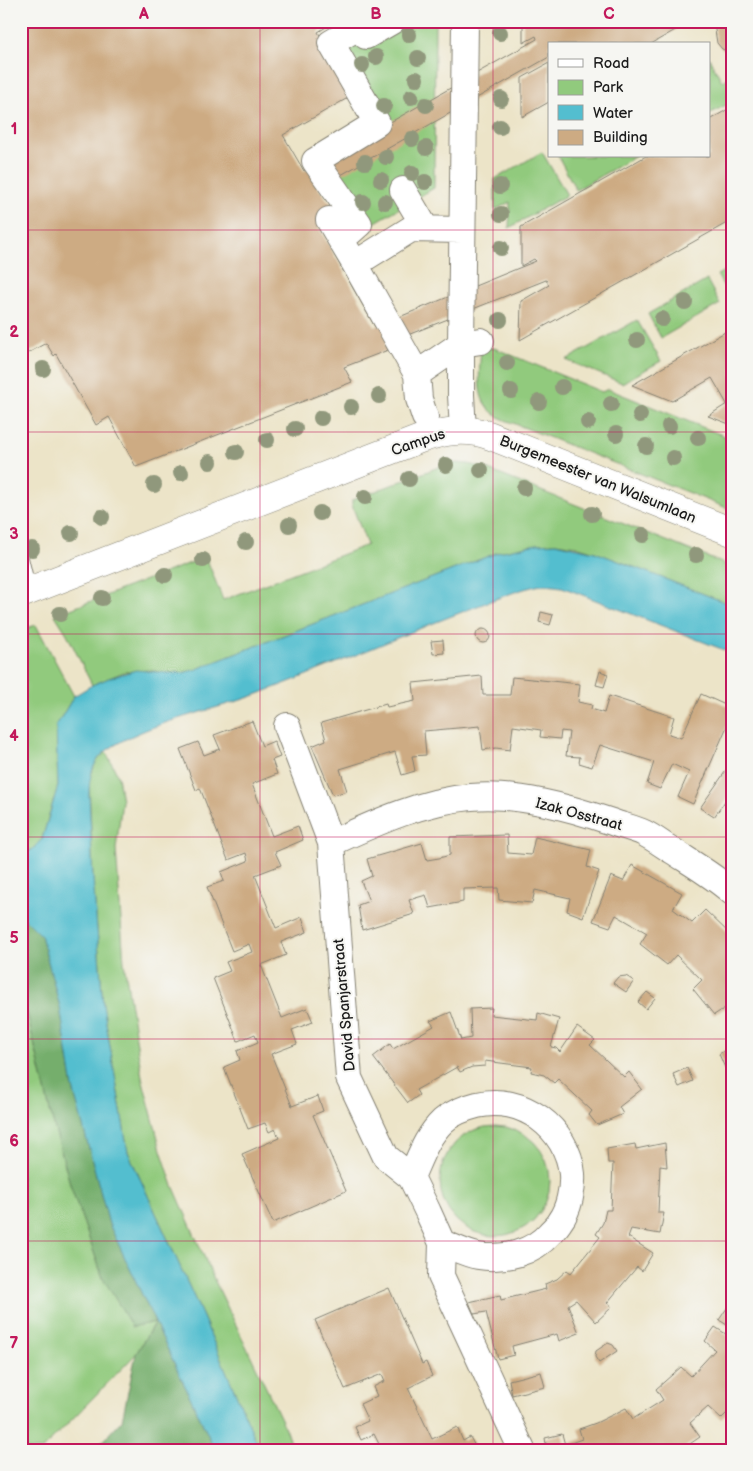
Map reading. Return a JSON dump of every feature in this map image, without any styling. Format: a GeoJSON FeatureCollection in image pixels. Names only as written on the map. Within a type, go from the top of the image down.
{"type":"FeatureCollection","features":[{"type":"Feature","properties":{"kind":"street"},"geometry":{"type":"LineString","coordinates":[[392,21],[366,36],[359,24],[331,43],[377,124],[314,161],[359,224],[335,230],[417,374],[420,399],[425,417]]}},
{"type":"Feature","properties":{"kind":"street","name":"Campus"},"geometry":{"type":"LineString","coordinates":[[24,588],[420,439],[444,432],[463,430],[461,395],[471,342],[462,230],[472,170],[465,21]]}},
{"type":"Feature","properties":{"kind":"street"},"geometry":{"type":"LineString","coordinates":[[403,190],[426,229]]}},
{"type":"Feature","properties":{"kind":"street"},"geometry":{"type":"LineString","coordinates":[[356,264],[412,229],[462,230]]}},
{"type":"Feature","properties":{"kind":"street"},"geometry":{"type":"LineString","coordinates":[[417,374],[471,342]]}},
{"type":"Feature","properties":{"kind":"street","name":"Burgemeester van Walsumlaan"},"geometry":{"type":"LineString","coordinates":[[463,430],[475,431],[491,436],[732,532]]}},
{"type":"Feature","properties":{"kind":"street"},"geometry":{"type":"LineString","coordinates":[[287,726],[331,844]]}},
{"type":"Feature","properties":{"kind":"street","name":"Izak Osstraat"},"geometry":{"type":"LineString","coordinates":[[331,844],[404,812],[471,797],[506,798],[539,802],[570,809],[644,833],[723,884],[732,892]]}},
{"type":"Feature","properties":{"kind":"street","name":"David Spanjarstraat"},"geometry":{"type":"LineString","coordinates":[[331,844],[349,1078],[386,1157],[411,1177],[442,1243],[441,1276],[522,1450]]}},
{"type":"Feature","properties":{"kind":"street"},"geometry":{"type":"LineString","coordinates":[[411,1177],[428,1139],[444,1121],[464,1108],[488,1102],[512,1104],[535,1113],[553,1129],[567,1152],[572,1174],[570,1198],[561,1220],[545,1239],[524,1252],[501,1258],[476,1256],[442,1243]]}},
{"type":"Feature","properties":{"kind":"lane"},"geometry":{"type":"LineString","coordinates":[[21,554],[24,588]]}},
{"type":"Feature","properties":{"kind":"green space"},"geometry":{"type":"Polygon","coordinates":[[[403,21],[435,21],[434,188],[374,223],[331,167],[392,133],[345,48],[403,21]]]}},
{"type":"Feature","properties":{"kind":"green space"},"geometry":{"type":"Polygon","coordinates":[[[710,60],[722,81],[732,76],[732,102],[710,113],[710,60]]]}},
{"type":"Feature","properties":{"kind":"green space"},"geometry":{"type":"Polygon","coordinates":[[[542,152],[567,195],[509,228],[510,202],[495,210],[495,179],[542,152]]]}},
{"type":"Feature","properties":{"kind":"green space"},"geometry":{"type":"Polygon","coordinates":[[[559,158],[632,158],[576,190],[559,158]]]}},
{"type":"Feature","properties":{"kind":"green space"},"geometry":{"type":"Polygon","coordinates":[[[732,267],[732,300],[717,275],[732,267]]]}},
{"type":"Feature","properties":{"kind":"green space"},"geometry":{"type":"Polygon","coordinates":[[[707,280],[720,304],[661,338],[648,314],[707,280]]]}},
{"type":"Feature","properties":{"kind":"green space"},"geometry":{"type":"Polygon","coordinates":[[[637,320],[661,361],[622,383],[566,360],[637,320]]]}},
{"type":"Feature","properties":{"kind":"green space"},"geometry":{"type":"Polygon","coordinates":[[[481,348],[494,348],[602,392],[608,389],[732,439],[732,510],[500,417],[490,411],[484,403],[479,384],[481,348]]]}},
{"type":"Feature","properties":{"kind":"green space"},"geometry":{"type":"Polygon","coordinates":[[[456,463],[481,467],[732,567],[732,605],[576,546],[556,543],[537,544],[499,552],[194,670],[182,673],[149,670],[124,672],[92,685],[67,634],[55,615],[206,557],[223,600],[367,545],[352,505],[352,500],[444,465],[456,463]]]}},
{"type":"Feature","properties":{"kind":"green space"},"geometry":{"type":"Polygon","coordinates":[[[36,625],[74,696],[56,726],[58,786],[42,839],[32,850],[21,853],[21,630],[36,625]]]}},
{"type":"Feature","properties":{"kind":"green space"},"geometry":{"type":"Polygon","coordinates":[[[106,752],[118,776],[122,801],[116,849],[124,962],[142,1077],[161,1150],[172,1183],[213,1277],[283,1423],[293,1450],[260,1450],[203,1317],[128,1152],[103,1005],[93,878],[89,781],[95,764],[106,752]]]}},
{"type":"Feature","properties":{"kind":"green space"},"geometry":{"type":"Polygon","coordinates":[[[21,915],[41,935],[60,1007],[73,1088],[109,1224],[155,1322],[132,1327],[103,1278],[71,1187],[50,1111],[21,987],[21,915]]]}},
{"type":"Feature","properties":{"kind":"green space"},"geometry":{"type":"Polygon","coordinates":[[[21,987],[50,1111],[71,1187],[103,1278],[155,1321],[136,1354],[42,1450],[21,1450],[21,987]]]}},
{"type":"Feature","properties":{"kind":"green space"},"geometry":{"type":"Polygon","coordinates":[[[495,1126],[516,1130],[534,1142],[546,1160],[550,1181],[546,1202],[534,1220],[516,1232],[495,1236],[474,1232],[456,1220],[444,1202],[440,1181],[444,1160],[456,1142],[474,1130],[495,1126]]]}},
{"type":"Feature","properties":{"kind":"green space"},"geometry":{"type":"Polygon","coordinates":[[[155,1322],[215,1450],[94,1450],[122,1420],[136,1354],[155,1322]]]}},
{"type":"Feature","properties":{"kind":"water"},"geometry":{"type":"Polygon","coordinates":[[[556,543],[595,552],[732,605],[732,653],[562,587],[536,586],[514,592],[443,619],[258,694],[140,732],[106,751],[94,765],[89,795],[93,878],[103,1005],[128,1152],[203,1317],[260,1450],[215,1450],[109,1224],[73,1088],[60,1007],[41,935],[21,915],[21,853],[32,850],[42,839],[58,786],[56,726],[74,696],[92,685],[109,678],[136,670],[182,673],[194,670],[499,552],[537,544],[556,543]]]}},
{"type":"Feature","properties":{"kind":"building"},"geometry":{"type":"Polygon","coordinates":[[[21,21],[336,21],[318,32],[353,95],[283,135],[304,171],[537,39],[536,36],[523,43],[523,21],[691,21],[654,42],[548,42],[548,58],[318,188],[338,213],[319,228],[375,327],[536,261],[534,259],[521,266],[521,227],[642,158],[710,158],[710,119],[732,107],[732,220],[520,340],[521,301],[549,285],[546,280],[385,344],[388,350],[344,367],[352,382],[136,467],[109,417],[96,425],[56,354],[54,356],[46,343],[21,357],[21,21]]]}},
{"type":"Feature","properties":{"kind":"building"},"geometry":{"type":"Polygon","coordinates":[[[717,21],[732,21],[732,53],[722,49],[717,43],[715,30],[717,21]]]}},
{"type":"Feature","properties":{"kind":"building"},"geometry":{"type":"Polygon","coordinates":[[[548,64],[548,103],[522,117],[522,78],[548,64]]]}},
{"type":"Feature","properties":{"kind":"building"},"geometry":{"type":"Polygon","coordinates":[[[732,328],[732,425],[708,416],[727,404],[712,378],[672,401],[632,385],[732,328]]]}},
{"type":"Feature","properties":{"kind":"building"},"geometry":{"type":"Polygon","coordinates":[[[541,612],[553,615],[550,625],[539,622],[541,612]]]}},
{"type":"Feature","properties":{"kind":"building"},"geometry":{"type":"Polygon","coordinates":[[[483,629],[488,631],[490,636],[488,641],[483,643],[478,641],[476,636],[478,631],[483,629]]]}},
{"type":"Feature","properties":{"kind":"building"},"geometry":{"type":"Polygon","coordinates":[[[443,640],[444,653],[433,654],[431,641],[443,640]]]}},
{"type":"Feature","properties":{"kind":"building"},"geometry":{"type":"Polygon","coordinates":[[[600,671],[608,674],[604,687],[596,685],[600,671]]]}},
{"type":"Feature","properties":{"kind":"building"},"geometry":{"type":"Polygon","coordinates":[[[482,676],[483,695],[510,695],[512,677],[580,684],[578,702],[592,705],[591,709],[604,713],[609,696],[674,717],[669,734],[681,738],[701,694],[732,708],[732,715],[693,804],[678,797],[689,772],[672,764],[660,789],[647,784],[654,762],[600,745],[592,767],[579,763],[580,757],[566,756],[569,732],[561,731],[560,739],[540,737],[541,730],[513,726],[510,750],[496,748],[483,750],[480,726],[424,731],[426,755],[412,756],[415,771],[402,775],[395,752],[340,769],[347,791],[333,795],[312,746],[326,740],[321,723],[386,704],[387,707],[415,701],[413,683],[482,676]]]}},
{"type":"Feature","properties":{"kind":"building"},"geometry":{"type":"Polygon","coordinates":[[[252,721],[262,746],[274,741],[280,757],[272,760],[277,774],[252,784],[272,836],[298,826],[303,840],[275,852],[281,865],[255,875],[276,928],[302,917],[307,932],[281,942],[286,955],[261,965],[282,1018],[307,1008],[313,1022],[292,1030],[297,1044],[271,1054],[292,1106],[318,1096],[323,1111],[313,1115],[346,1191],[273,1223],[242,1154],[279,1138],[275,1129],[269,1132],[265,1123],[248,1129],[224,1067],[240,1060],[237,1051],[258,1042],[255,1034],[238,1041],[213,978],[230,971],[226,962],[252,952],[249,944],[232,951],[207,887],[224,881],[221,872],[248,861],[246,853],[228,860],[200,788],[196,790],[180,749],[198,742],[204,755],[220,749],[214,735],[252,721]]]}},
{"type":"Feature","properties":{"kind":"building"},"geometry":{"type":"Polygon","coordinates":[[[732,762],[732,796],[730,794],[714,817],[700,808],[732,762]]]}},
{"type":"Feature","properties":{"kind":"building"},"geometry":{"type":"Polygon","coordinates":[[[507,835],[508,853],[531,855],[535,837],[591,850],[587,867],[599,871],[583,917],[567,911],[570,898],[535,890],[532,903],[499,900],[498,888],[463,889],[463,902],[430,908],[426,895],[409,900],[414,914],[362,930],[358,905],[369,901],[361,881],[372,876],[367,859],[422,843],[427,860],[439,858],[450,855],[450,837],[507,835]]]}},
{"type":"Feature","properties":{"kind":"building"},"geometry":{"type":"Polygon","coordinates":[[[632,865],[682,893],[673,909],[692,923],[705,910],[732,936],[732,1019],[725,1008],[714,1015],[693,989],[702,980],[676,955],[667,965],[640,944],[647,933],[616,915],[610,927],[593,921],[611,876],[623,881],[632,865]]]}},
{"type":"Feature","properties":{"kind":"building"},"geometry":{"type":"Polygon","coordinates":[[[626,976],[634,981],[626,992],[613,983],[618,977],[626,976]]]}},
{"type":"Feature","properties":{"kind":"building"},"geometry":{"type":"Polygon","coordinates":[[[647,992],[655,998],[646,1009],[638,1002],[647,992]]]}},
{"type":"Feature","properties":{"kind":"building"},"geometry":{"type":"Polygon","coordinates":[[[492,1008],[491,1015],[537,1020],[538,1013],[559,1019],[551,1047],[556,1048],[560,1052],[577,1027],[595,1040],[590,1045],[624,1077],[629,1072],[642,1089],[619,1107],[623,1114],[597,1125],[589,1115],[592,1111],[558,1079],[554,1083],[544,1075],[531,1072],[532,1067],[485,1061],[485,1066],[472,1067],[460,1072],[457,1067],[416,1090],[419,1095],[408,1103],[373,1057],[390,1044],[393,1049],[434,1026],[430,1021],[451,1012],[461,1040],[471,1038],[470,1009],[492,1008]]]}},
{"type":"Feature","properties":{"kind":"building"},"geometry":{"type":"Polygon","coordinates":[[[732,1046],[732,1065],[725,1068],[719,1054],[732,1046]]]}},
{"type":"Feature","properties":{"kind":"building"},"geometry":{"type":"Polygon","coordinates":[[[687,1068],[693,1081],[679,1087],[673,1074],[687,1068]]]}},
{"type":"Feature","properties":{"kind":"building"},"geometry":{"type":"Polygon","coordinates":[[[665,1143],[667,1167],[660,1166],[658,1213],[664,1213],[660,1234],[631,1229],[628,1237],[653,1253],[642,1271],[637,1267],[607,1303],[612,1307],[596,1322],[576,1300],[568,1305],[579,1333],[559,1341],[557,1334],[512,1346],[514,1355],[498,1359],[486,1312],[474,1314],[469,1302],[500,1295],[501,1300],[546,1289],[545,1284],[557,1279],[567,1270],[571,1273],[600,1237],[596,1234],[603,1223],[606,1210],[611,1210],[613,1163],[608,1163],[607,1149],[635,1144],[636,1149],[665,1143]]]}},
{"type":"Feature","properties":{"kind":"building"},"geometry":{"type":"Polygon","coordinates":[[[389,1288],[422,1364],[426,1362],[432,1376],[408,1388],[432,1439],[457,1427],[463,1441],[470,1437],[477,1450],[382,1450],[374,1434],[361,1440],[355,1427],[368,1421],[360,1404],[377,1396],[373,1387],[385,1381],[382,1374],[345,1389],[315,1320],[389,1288]]]}},
{"type":"Feature","properties":{"kind":"building"},"geometry":{"type":"Polygon","coordinates":[[[729,1305],[732,1307],[732,1328],[719,1320],[729,1305]]]}},
{"type":"Feature","properties":{"kind":"building"},"geometry":{"type":"Polygon","coordinates":[[[715,1327],[732,1338],[732,1408],[721,1419],[708,1407],[690,1423],[700,1437],[681,1450],[547,1450],[545,1438],[562,1434],[565,1445],[582,1439],[579,1429],[626,1408],[633,1419],[663,1400],[656,1389],[681,1367],[691,1376],[715,1350],[705,1341],[715,1327]]]}},
{"type":"Feature","properties":{"kind":"building"},"geometry":{"type":"Polygon","coordinates":[[[608,1343],[613,1345],[617,1351],[599,1363],[595,1357],[596,1351],[608,1343]]]}},
{"type":"Feature","properties":{"kind":"building"},"geometry":{"type":"Polygon","coordinates":[[[541,1372],[545,1387],[512,1395],[509,1380],[541,1372]]]}}]}
